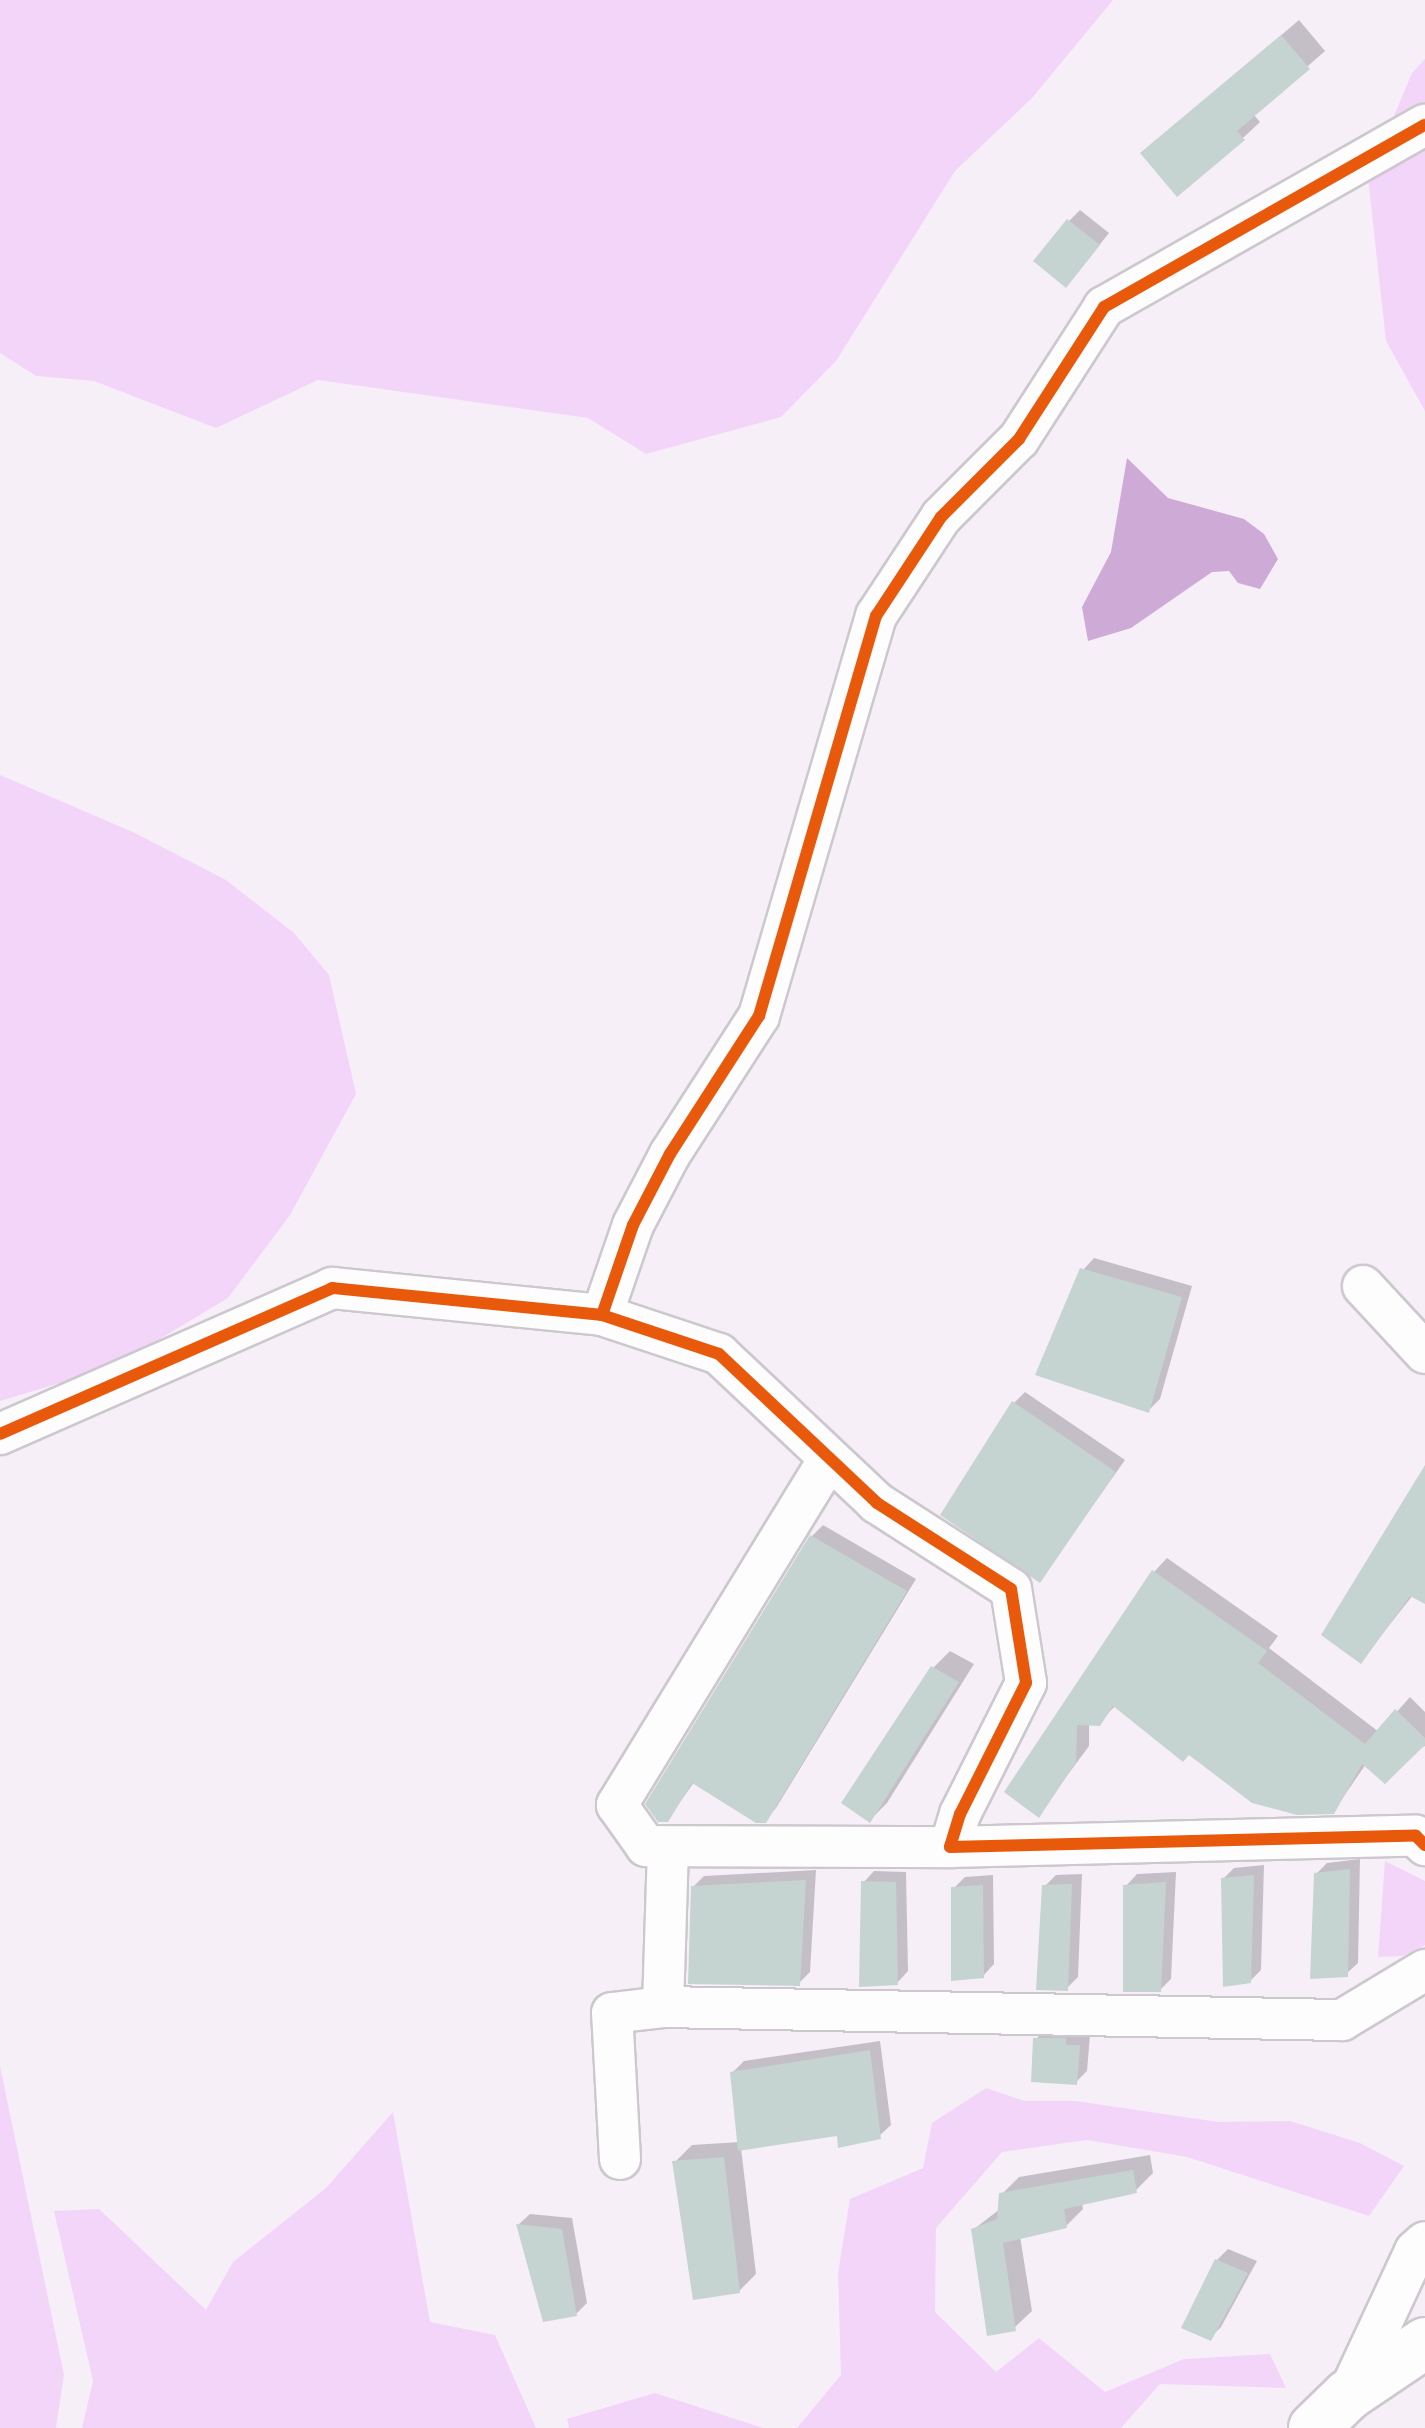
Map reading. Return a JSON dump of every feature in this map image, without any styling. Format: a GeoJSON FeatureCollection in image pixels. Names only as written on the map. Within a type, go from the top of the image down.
{"type":"FeatureCollection","features":[{"type":"Feature","properties":{"kind":"main road"},"geometry":{"type":"LineString","coordinates":[[1331,2412],[1425,2342]]}},
{"type":"Feature","properties":{"kind":"street"},"geometry":{"type":"LineString","coordinates":[[602,1315],[633,1225],[670,1154],[760,1016],[876,616],[941,518],[1019,439],[1104,306],[1425,125]]}},
{"type":"Feature","properties":{"kind":"street"},"geometry":{"type":"LineString","coordinates":[[1363,1286],[1425,1353]]}},
{"type":"Feature","properties":{"kind":"street"},"geometry":{"type":"LineString","coordinates":[[0,1434],[332,1288],[602,1315],[719,1354],[876,1503],[1011,1589],[1026,1683],[960,1814],[950,1847]]}},
{"type":"Feature","properties":{"kind":"street"},"geometry":{"type":"LineString","coordinates":[[830,1459],[617,1805],[646,1846],[950,1847],[1416,1836],[1425,1844]]}},
{"type":"Feature","properties":{"kind":"street"},"geometry":{"type":"LineString","coordinates":[[663,2007],[668,1847]]}},
{"type":"Feature","properties":{"kind":"street"},"geometry":{"type":"LineString","coordinates":[[620,2159],[612,2013],[663,2007],[1342,2020],[1425,1970]]}},
{"type":"Feature","properties":{"kind":"street"},"geometry":{"type":"LineString","coordinates":[[1331,2412],[1415,2251],[1425,2242]]}},
{"type":"Feature","properties":{"kind":"shaded area"},"geometry":{"type":"Polygon","coordinates":[[[0,0],[1113,0],[1032,98],[955,171],[836,361],[781,417],[646,454],[588,418],[318,380],[216,428],[94,381],[36,376],[0,353],[0,0]]]}},
{"type":"Feature","properties":{"kind":"shaded area"},"geometry":{"type":"Polygon","coordinates":[[[1425,59],[1425,411],[1386,341],[1368,178],[1412,73],[1425,59]]]}},
{"type":"Feature","properties":{"kind":"shaded area"},"geometry":{"type":"Polygon","coordinates":[[[1127,458],[1168,498],[1244,519],[1264,534],[1278,559],[1260,589],[1238,583],[1229,571],[1212,572],[1131,628],[1088,641],[1082,607],[1111,552],[1127,458]]]}},
{"type":"Feature","properties":{"kind":"shaded area"},"geometry":{"type":"Polygon","coordinates":[[[0,775],[135,833],[226,880],[294,933],[329,975],[356,1094],[290,1215],[228,1298],[113,1367],[0,1401],[0,775]]]}},
{"type":"Feature","properties":{"kind":"shaded area"},"geometry":{"type":"Polygon","coordinates":[[[1385,1861],[1425,1881],[1425,1945],[1402,1956],[1378,1957],[1385,1861]]]}},
{"type":"Feature","properties":{"kind":"shaded area"},"geometry":{"type":"Polygon","coordinates":[[[0,2066],[64,2375],[56,2428],[0,2428],[0,2066]]]}},
{"type":"Feature","properties":{"kind":"shaded area"},"geometry":{"type":"Polygon","coordinates":[[[986,2088],[1025,2101],[1076,2101],[1218,2122],[1290,2121],[1360,2143],[1404,2166],[1369,2216],[1187,2157],[1087,2140],[1002,2152],[936,2228],[935,2312],[996,2372],[1039,2338],[1105,2392],[1184,2359],[1270,2354],[1286,2388],[1160,2384],[1121,2428],[797,2428],[841,2375],[838,2273],[850,2199],[923,2168],[932,2123],[986,2088]]]}},
{"type":"Feature","properties":{"kind":"shaded area"},"geometry":{"type":"Polygon","coordinates":[[[393,2112],[430,2322],[495,2335],[536,2428],[82,2428],[93,2381],[54,2211],[99,2209],[206,2310],[233,2262],[326,2188],[393,2112]]]}},
{"type":"Feature","properties":{"kind":"shaded area"},"geometry":{"type":"Polygon","coordinates":[[[655,2393],[763,2428],[569,2428],[567,2419],[655,2393]]]}},
{"type":"Feature","properties":{"kind":"building"},"geometry":{"type":"Polygon","coordinates":[[[1281,35],[1310,69],[1237,131],[1245,140],[1177,197],[1140,153],[1281,35]]]}},
{"type":"Feature","properties":{"kind":"building"},"geometry":{"type":"Polygon","coordinates":[[[1067,219],[1100,245],[1066,288],[1033,261],[1067,219]]]}},
{"type":"Feature","properties":{"kind":"building"},"geometry":{"type":"Polygon","coordinates":[[[1080,1268],[1182,1297],[1149,1413],[1035,1375],[1080,1268]]]}},
{"type":"Feature","properties":{"kind":"building"},"geometry":{"type":"Polygon","coordinates":[[[1012,1401],[1116,1472],[1040,1583],[940,1515],[1012,1401]]]}},
{"type":"Feature","properties":{"kind":"building"},"geometry":{"type":"Polygon","coordinates":[[[1425,1465],[1425,1604],[1410,1596],[1361,1664],[1321,1635],[1425,1465]]]}},
{"type":"Feature","properties":{"kind":"building"},"geometry":{"type":"Polygon","coordinates":[[[810,1535],[907,1591],[766,1823],[756,1823],[692,1783],[668,1822],[658,1822],[645,1804],[810,1535]]]}},
{"type":"Feature","properties":{"kind":"building"},"geometry":{"type":"Polygon","coordinates":[[[1152,1570],[1267,1651],[1258,1663],[1365,1744],[1395,1709],[1425,1738],[1425,1745],[1385,1784],[1362,1764],[1334,1814],[1297,1815],[1252,1803],[1189,1755],[1183,1762],[1113,1706],[1100,1726],[1077,1725],[1076,1762],[1039,1818],[1004,1792],[1152,1570]]]}},
{"type":"Feature","properties":{"kind":"building"},"geometry":{"type":"Polygon","coordinates":[[[931,1666],[959,1682],[870,1823],[841,1803],[931,1666]]]}},
{"type":"Feature","properties":{"kind":"building"},"geometry":{"type":"Polygon","coordinates":[[[1350,1869],[1348,1977],[1310,1979],[1314,1873],[1350,1869]]]}},
{"type":"Feature","properties":{"kind":"building"},"geometry":{"type":"Polygon","coordinates":[[[1254,1875],[1251,1983],[1223,1987],[1221,1878],[1254,1875]]]}},
{"type":"Feature","properties":{"kind":"building"},"geometry":{"type":"Polygon","coordinates":[[[806,1880],[800,1986],[688,1984],[691,1886],[806,1880]]]}},
{"type":"Feature","properties":{"kind":"building"},"geometry":{"type":"Polygon","coordinates":[[[861,1881],[896,1882],[898,1985],[859,1987],[861,1881]]]}},
{"type":"Feature","properties":{"kind":"building"},"geometry":{"type":"Polygon","coordinates":[[[1166,1882],[1161,1992],[1123,1992],[1123,1885],[1166,1882]]]}},
{"type":"Feature","properties":{"kind":"building"},"geometry":{"type":"Polygon","coordinates":[[[1072,1884],[1068,1991],[1036,1990],[1042,1885],[1072,1884]]]}},
{"type":"Feature","properties":{"kind":"building"},"geometry":{"type":"Polygon","coordinates":[[[983,1885],[984,1978],[951,1981],[951,1887],[983,1885]]]}},
{"type":"Feature","properties":{"kind":"building"},"geometry":{"type":"Polygon","coordinates":[[[1033,2038],[1066,2038],[1066,2045],[1080,2045],[1077,2085],[1031,2082],[1033,2038]]]}},
{"type":"Feature","properties":{"kind":"building"},"geometry":{"type":"Polygon","coordinates":[[[870,2050],[881,2139],[838,2148],[837,2136],[738,2151],[730,2072],[870,2050]]]}},
{"type":"Feature","properties":{"kind":"building"},"geometry":{"type":"Polygon","coordinates":[[[724,2157],[740,2293],[693,2300],[672,2161],[724,2157]]]}},
{"type":"Feature","properties":{"kind":"building"},"geometry":{"type":"Polygon","coordinates":[[[1133,2170],[1137,2193],[1064,2209],[1067,2228],[1003,2243],[1016,2331],[987,2336],[971,2229],[997,2219],[999,2193],[1133,2170]]]}},
{"type":"Feature","properties":{"kind":"building"},"geometry":{"type":"Polygon","coordinates":[[[516,2224],[562,2229],[577,2316],[543,2322],[516,2224]]]}},
{"type":"Feature","properties":{"kind":"building"},"geometry":{"type":"Polygon","coordinates":[[[1215,2259],[1248,2273],[1211,2341],[1181,2328],[1215,2259]]]}},
{"type":"Feature","properties":{"kind":"cycle path"},"geometry":{"type":"LineString","coordinates":[[602,1315],[633,1225],[670,1154],[759,1016],[876,616],[941,517],[1019,439],[1104,307],[1425,125]]}},
{"type":"Feature","properties":{"kind":"cycle path"},"geometry":{"type":"LineString","coordinates":[[0,1434],[332,1288],[602,1315],[719,1354],[877,1503],[1011,1589],[1026,1683],[960,1814],[950,1847],[1416,1836],[1425,1845]]}}]}
